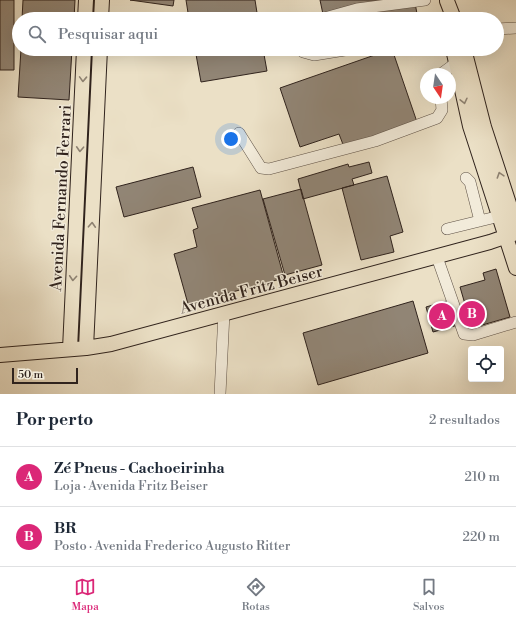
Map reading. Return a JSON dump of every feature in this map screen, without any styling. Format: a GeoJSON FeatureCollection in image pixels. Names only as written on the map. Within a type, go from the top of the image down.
{"type":"FeatureCollection","features":[{"type":"Feature","properties":{"kind":"main road"},"geometry":{"type":"LineString","coordinates":[[85,12],[86,0]]}},
{"type":"Feature","properties":{"kind":"main road"},"geometry":{"type":"LineString","coordinates":[[101,12],[102,0]]}},
{"type":"Feature","properties":{"kind":"main road"},"geometry":{"type":"LineString","coordinates":[[447,1],[448,12]]}},
{"type":"Feature","properties":{"kind":"main road"},"geometry":{"type":"LineString","coordinates":[[447,1],[451,12]]}},
{"type":"Feature","properties":{"kind":"main road","name":"Avenida Fernando Ferrari"},"geometry":{"type":"LineString","coordinates":[[70,349],[84,56]]}},
{"type":"Feature","properties":{"kind":"main road","name":"Avenida Fernando Ferrari"},"geometry":{"type":"LineString","coordinates":[[86,348],[100,56]]}},
{"type":"Feature","properties":{"kind":"main road"},"geometry":{"type":"LineString","coordinates":[[454,56],[470,126],[500,216],[511,234],[516,268]]}},
{"type":"Feature","properties":{"kind":"main road"},"geometry":{"type":"LineString","coordinates":[[466,56],[484,127],[516,225]]}},
{"type":"Feature","properties":{"kind":"main road"},"geometry":{"type":"LineString","coordinates":[[82,110],[98,109]]}},
{"type":"Feature","properties":{"kind":"main road","name":"Avenida Fritz Beiser"},"geometry":{"type":"LineString","coordinates":[[0,354],[86,348],[111,344],[437,257],[490,242],[511,234]]}},
{"type":"Feature","properties":{"kind":"main road"},"geometry":{"type":"LineString","coordinates":[[75,245],[91,246]]}},
{"type":"Feature","properties":{"kind":"lane"},"geometry":{"type":"LineString","coordinates":[[346,12],[357,9],[425,0]]}},
{"type":"Feature","properties":{"kind":"lane"},"geometry":{"type":"LineString","coordinates":[[504,29],[516,28]]}},
{"type":"Feature","properties":{"kind":"lane"},"geometry":{"type":"LineString","coordinates":[[449,68],[456,63]]}},
{"type":"Feature","properties":{"kind":"lane"},"geometry":{"type":"LineString","coordinates":[[239,132],[261,168],[269,169],[375,141],[437,118],[442,110],[442,104]]}},
{"type":"Feature","properties":{"kind":"lane"},"geometry":{"type":"LineString","coordinates":[[466,178],[470,182],[480,221]]}},
{"type":"Feature","properties":{"kind":"lane"},"geometry":{"type":"LineString","coordinates":[[447,229],[500,216]]}},
{"type":"Feature","properties":{"kind":"lane"},"geometry":{"type":"LineString","coordinates":[[437,257],[464,334],[473,335],[516,322]]}},
{"type":"Feature","properties":{"kind":"lane"},"geometry":{"type":"LineString","coordinates":[[220,394],[224,313]]}},
{"type":"Feature","properties":{"kind":"building"},"geometry":{"type":"Polygon","coordinates":[[[0,0],[14,0],[14,12],[12,12],[12,56],[14,56],[14,70],[0,70],[0,0]]]}},
{"type":"Feature","properties":{"kind":"building"},"geometry":{"type":"Polygon","coordinates":[[[23,0],[75,0],[74,12],[22,12],[23,0]]]}},
{"type":"Feature","properties":{"kind":"building"},"geometry":{"type":"Polygon","coordinates":[[[130,0],[174,0],[173,6],[130,0]]]}},
{"type":"Feature","properties":{"kind":"building"},"geometry":{"type":"Polygon","coordinates":[[[186,0],[255,0],[257,12],[188,12],[186,0]]]}},
{"type":"Feature","properties":{"kind":"building"},"geometry":{"type":"Polygon","coordinates":[[[320,0],[402,0],[415,3],[417,12],[323,12],[320,0]]]}},
{"type":"Feature","properties":{"kind":"building"},"geometry":{"type":"Polygon","coordinates":[[[21,56],[72,56],[69,100],[18,97],[21,56]]]}},
{"type":"Feature","properties":{"kind":"building"},"geometry":{"type":"Polygon","coordinates":[[[196,56],[264,56],[267,71],[201,82],[196,56]]]}},
{"type":"Feature","properties":{"kind":"building"},"geometry":{"type":"Polygon","coordinates":[[[372,56],[394,56],[417,122],[344,147],[339,134],[300,147],[280,88],[372,56]]]}},
{"type":"Feature","properties":{"kind":"building"},"geometry":{"type":"Polygon","coordinates":[[[369,162],[372,173],[352,179],[354,185],[303,199],[298,179],[348,164],[349,167],[369,162]]]}},
{"type":"Feature","properties":{"kind":"building"},"geometry":{"type":"Polygon","coordinates":[[[193,167],[201,197],[124,217],[116,187],[193,167]]]}},
{"type":"Feature","properties":{"kind":"building"},"geometry":{"type":"Polygon","coordinates":[[[387,176],[403,232],[390,236],[394,252],[361,260],[342,188],[387,176]]]}},
{"type":"Feature","properties":{"kind":"building"},"geometry":{"type":"Polygon","coordinates":[[[301,189],[322,265],[285,275],[263,199],[301,189]]]}},
{"type":"Feature","properties":{"kind":"building"},"geometry":{"type":"Polygon","coordinates":[[[260,190],[284,278],[188,304],[174,254],[197,247],[193,230],[198,228],[192,208],[260,190]]]}},
{"type":"Feature","properties":{"kind":"building"},"geometry":{"type":"Polygon","coordinates":[[[496,269],[510,317],[472,328],[460,287],[485,280],[483,273],[496,269]]]}},
{"type":"Feature","properties":{"kind":"building"},"geometry":{"type":"Polygon","coordinates":[[[450,300],[458,325],[433,332],[426,307],[450,300]]]}},
{"type":"Feature","properties":{"kind":"building"},"geometry":{"type":"Polygon","coordinates":[[[413,301],[428,353],[318,385],[303,333],[413,301]]]}},
{"type":"Feature","properties":{"kind":"place","name":"BR"},"geometry":{"type":"Point","coordinates":[472,314]}},
{"type":"Feature","properties":{"kind":"place","name":"Zé Pneus - Cachoeirinha"},"geometry":{"type":"Point","coordinates":[442,316]}}]}
